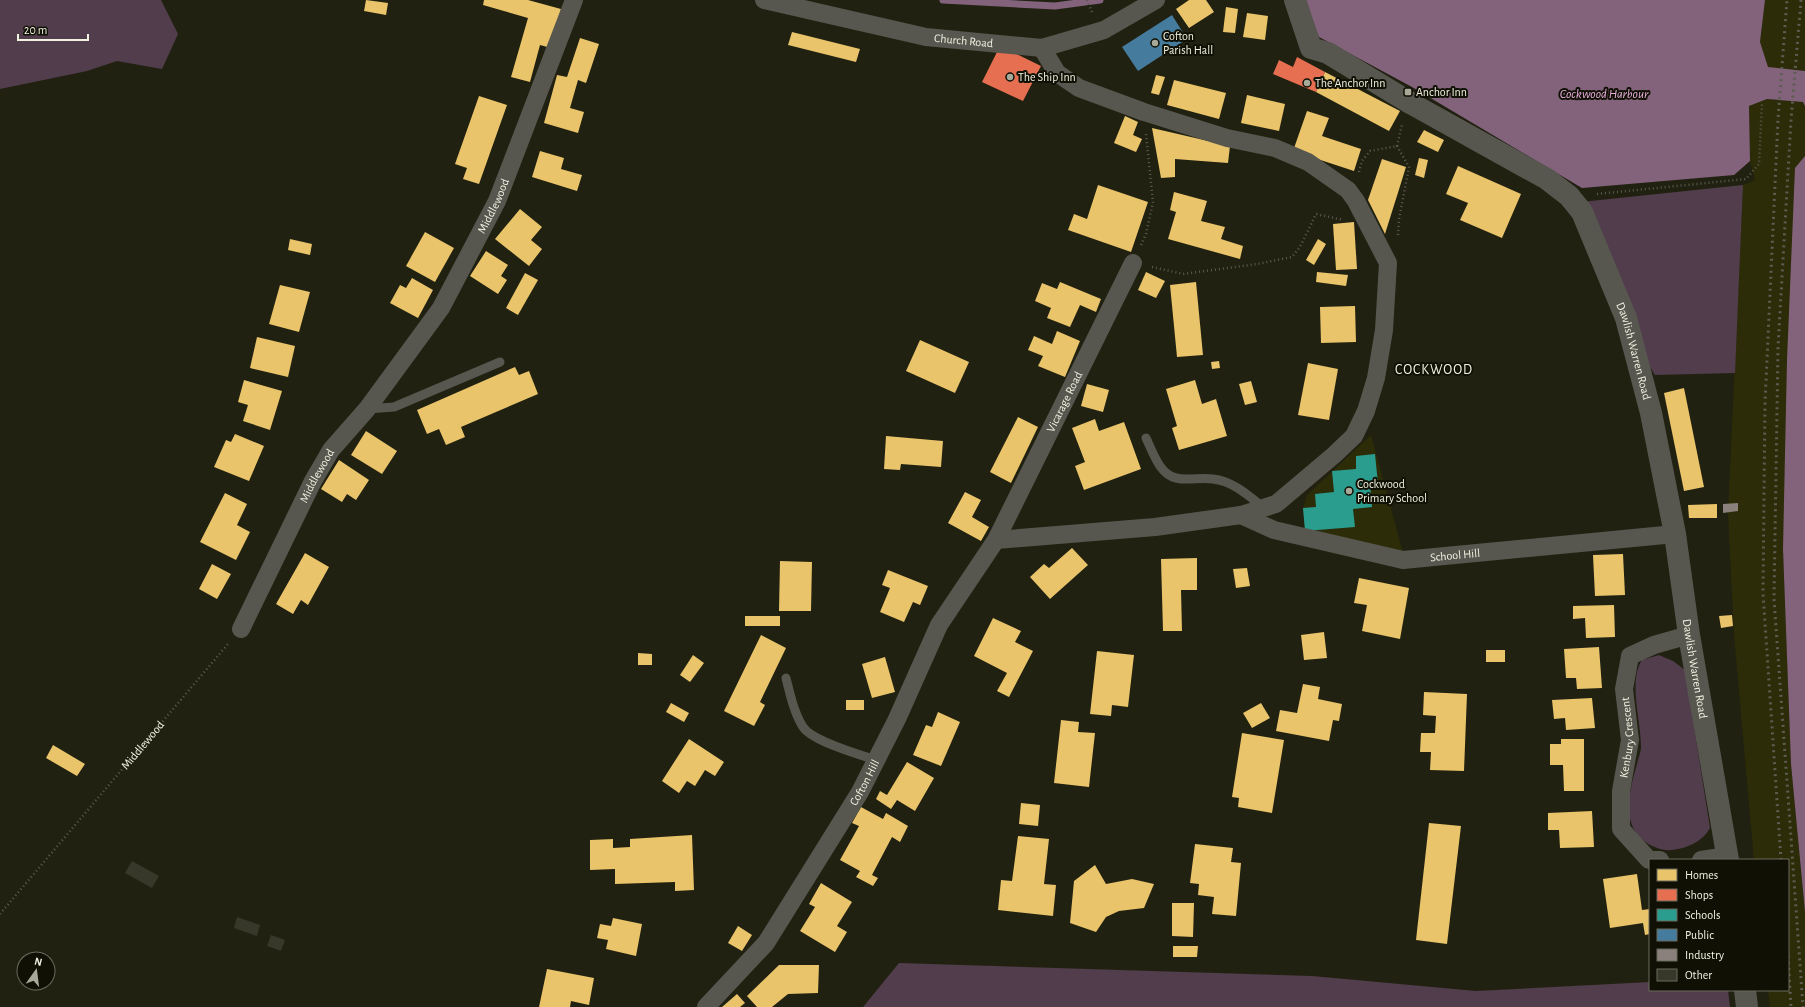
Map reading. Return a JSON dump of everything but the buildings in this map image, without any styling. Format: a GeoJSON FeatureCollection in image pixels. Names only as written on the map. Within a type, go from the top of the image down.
{"type":"FeatureCollection","features":[{"type":"Feature","properties":{"kind":"street","name":"Middlewood"},"geometry":{"type":"LineString","coordinates":[[241,628],[320,468],[331,450],[367,409],[441,308],[497,201],[574,0]]}},
{"type":"Feature","properties":{"kind":"street","name":"Church Road"},"geometry":{"type":"LineString","coordinates":[[764,0],[926,37],[1042,48],[1104,30],[1156,0]]}},
{"type":"Feature","properties":{"kind":"street","name":"Dawlish Warren Road"},"geometry":{"type":"LineString","coordinates":[[1295,0],[1311,48],[1328,52],[1412,104],[1547,178],[1569,196],[1582,212],[1626,318],[1651,413],[1675,534],[1689,635],[1728,858]]}},
{"type":"Feature","properties":{"kind":"street"},"geometry":{"type":"LineString","coordinates":[[996,540],[1155,526],[1241,515],[1276,504],[1294,490],[1354,436],[1366,411],[1376,378],[1384,330],[1388,263],[1356,201],[1348,190],[1308,162],[1282,151],[1227,138],[1144,112],[1079,88],[1057,73],[1042,48]]}},
{"type":"Feature","properties":{"kind":"street","name":"Vicarage Road"},"geometry":{"type":"LineString","coordinates":[[996,540],[1133,263]]}},
{"type":"Feature","properties":{"kind":"street","name":"School Hill"},"geometry":{"type":"LineString","coordinates":[[1241,515],[1274,530],[1403,560],[1675,534]]}},
{"type":"Feature","properties":{"kind":"street","name":"Cofton Hill"},"geometry":{"type":"LineString","coordinates":[[706,1007],[766,943],[860,792],[896,720],[939,625],[996,540]]}},
{"type":"Feature","properties":{"kind":"street","name":"Kenbury Crescent"},"geometry":{"type":"LineString","coordinates":[[1649,860],[1621,829],[1620,791],[1630,740],[1624,689],[1630,656],[1654,645],[1689,635]]}},
{"type":"Feature","properties":{"kind":"street"},"geometry":{"type":"LineString","coordinates":[[1714,859],[1728,858]]}},
{"type":"Feature","properties":{"kind":"street"},"geometry":{"type":"LineString","coordinates":[[1745,991],[1747,1007]]}},
{"type":"Feature","properties":{"kind":"lane"},"geometry":{"type":"LineString","coordinates":[[367,409],[394,407],[500,362]]}},
{"type":"Feature","properties":{"kind":"lane"},"geometry":{"type":"LineString","coordinates":[[1146,438],[1160,466],[1166,474],[1177,478],[1213,478],[1226,482],[1264,508]]}},
{"type":"Feature","properties":{"kind":"lane"},"geometry":{"type":"LineString","coordinates":[[786,678],[793,704],[804,729],[826,743],[876,760]]}},
{"type":"Feature","properties":{"kind":"path"},"geometry":{"type":"LineString","coordinates":[[1087,0],[1092,13]]}},
{"type":"Feature","properties":{"kind":"path"},"geometry":{"type":"LineString","coordinates":[[1569,196],[1746,179],[1759,164],[1762,104]]}},
{"type":"Feature","properties":{"kind":"path"},"geometry":{"type":"LineString","coordinates":[[1144,112],[1153,202],[1146,234],[1133,263],[1183,274],[1257,264],[1292,257],[1300,247],[1316,214],[1340,220],[1351,219],[1356,201]]}},
{"type":"Feature","properties":{"kind":"path"},"geometry":{"type":"LineString","coordinates":[[1359,174],[1362,161],[1370,151],[1397,146],[1410,167],[1399,219],[1398,240]]}},
{"type":"Feature","properties":{"kind":"path","name":"Middlewood"},"geometry":{"type":"LineString","coordinates":[[0,914],[241,628]]}},
{"type":"Feature","properties":{"kind":"shaded area"},"geometry":{"type":"Polygon","coordinates":[[[0,0],[161,0],[178,34],[162,69],[117,61],[87,71],[0,89],[0,0]]]}},
{"type":"Feature","properties":{"kind":"shaded area"},"geometry":{"type":"Polygon","coordinates":[[[1765,0],[1805,0],[1805,71],[1768,67],[1760,43],[1765,0]]]}},
{"type":"Feature","properties":{"kind":"shaded area"},"geometry":{"type":"Polygon","coordinates":[[[1767,99],[1803,102],[1805,106],[1805,156],[1783,549],[1791,764],[1805,912],[1805,1007],[1770,1007],[1768,991],[1789,991],[1789,859],[1754,859],[1734,635],[1728,514],[1743,185],[1755,180],[1750,161],[1749,106],[1767,99]]]}},
{"type":"Feature","properties":{"kind":"shaded area"},"geometry":{"type":"Polygon","coordinates":[[[1743,185],[1735,373],[1655,375],[1650,367],[1581,202],[1743,185]]]}},
{"type":"Feature","properties":{"kind":"shaded area","name":"Cockwood Primary School"},"geometry":{"type":"Polygon","coordinates":[[[1371,435],[1403,553],[1305,531],[1303,508],[1307,495],[1371,435]]]}},
{"type":"Feature","properties":{"kind":"shaded area"},"geometry":{"type":"Polygon","coordinates":[[[1659,655],[1673,661],[1685,670],[1710,828],[1699,841],[1694,844],[1684,848],[1672,850],[1658,848],[1644,841],[1637,833],[1629,815],[1630,794],[1641,747],[1636,702],[1636,679],[1642,660],[1659,655]]]}},
{"type":"Feature","properties":{"kind":"shaded area"},"geometry":{"type":"Polygon","coordinates":[[[899,963],[1312,976],[1476,991],[1649,982],[1649,991],[1728,991],[1730,1007],[863,1007],[899,963]]]}},
{"type":"Feature","properties":{"kind":"water","name":"Cockwood Harbour"},"geometry":{"type":"Polygon","coordinates":[[[1304,0],[1765,0],[1760,42],[1768,67],[1805,71],[1805,106],[1803,102],[1767,99],[1749,106],[1750,161],[1734,175],[1582,188],[1412,87],[1319,37],[1304,0]]]}},
{"type":"Feature","properties":{"kind":"water"},"geometry":{"type":"Polygon","coordinates":[[[1805,156],[1805,912],[1791,764],[1783,549],[1787,360],[1795,168],[1805,156]]]}},
{"type":"Feature","properties":{"kind":"waterway"},"geometry":{"type":"LineString","coordinates":[[943,0],[1055,6],[1100,0]]}},
{"type":"Feature","properties":{"kind":"railway"},"geometry":{"type":"LineString","coordinates":[[1781,859],[1763,593],[1765,403],[1778,119],[1787,0]]}},
{"type":"Feature","properties":{"kind":"railway"},"geometry":{"type":"LineString","coordinates":[[1801,0],[1791,120],[1778,347],[1774,599],[1803,1007]]}},
{"type":"Feature","properties":{"kind":"railway"},"geometry":{"type":"LineString","coordinates":[[1789,973],[1791,1007]]}},
{"type":"Feature","properties":{"kind":"place","name":"Cofton Parish Hall"},"geometry":{"type":"Point","coordinates":[1155,43]}},
{"type":"Feature","properties":{"kind":"place","name":"The Ship Inn"},"geometry":{"type":"Point","coordinates":[1010,77]}},
{"type":"Feature","properties":{"kind":"place","name":"The Anchor Inn"},"geometry":{"type":"Point","coordinates":[1307,83]}},
{"type":"Feature","properties":{"kind":"place","name":"Anchor Inn"},"geometry":{"type":"Point","coordinates":[1408,92]}},
{"type":"Feature","properties":{"kind":"place","name":"Cockwood Primary School"},"geometry":{"type":"Point","coordinates":[1349,491]}},
{"type":"Feature","properties":{"kind":"district","name":"COCKWOOD"},"geometry":{"type":"Point","coordinates":[1434,369]}}]}
